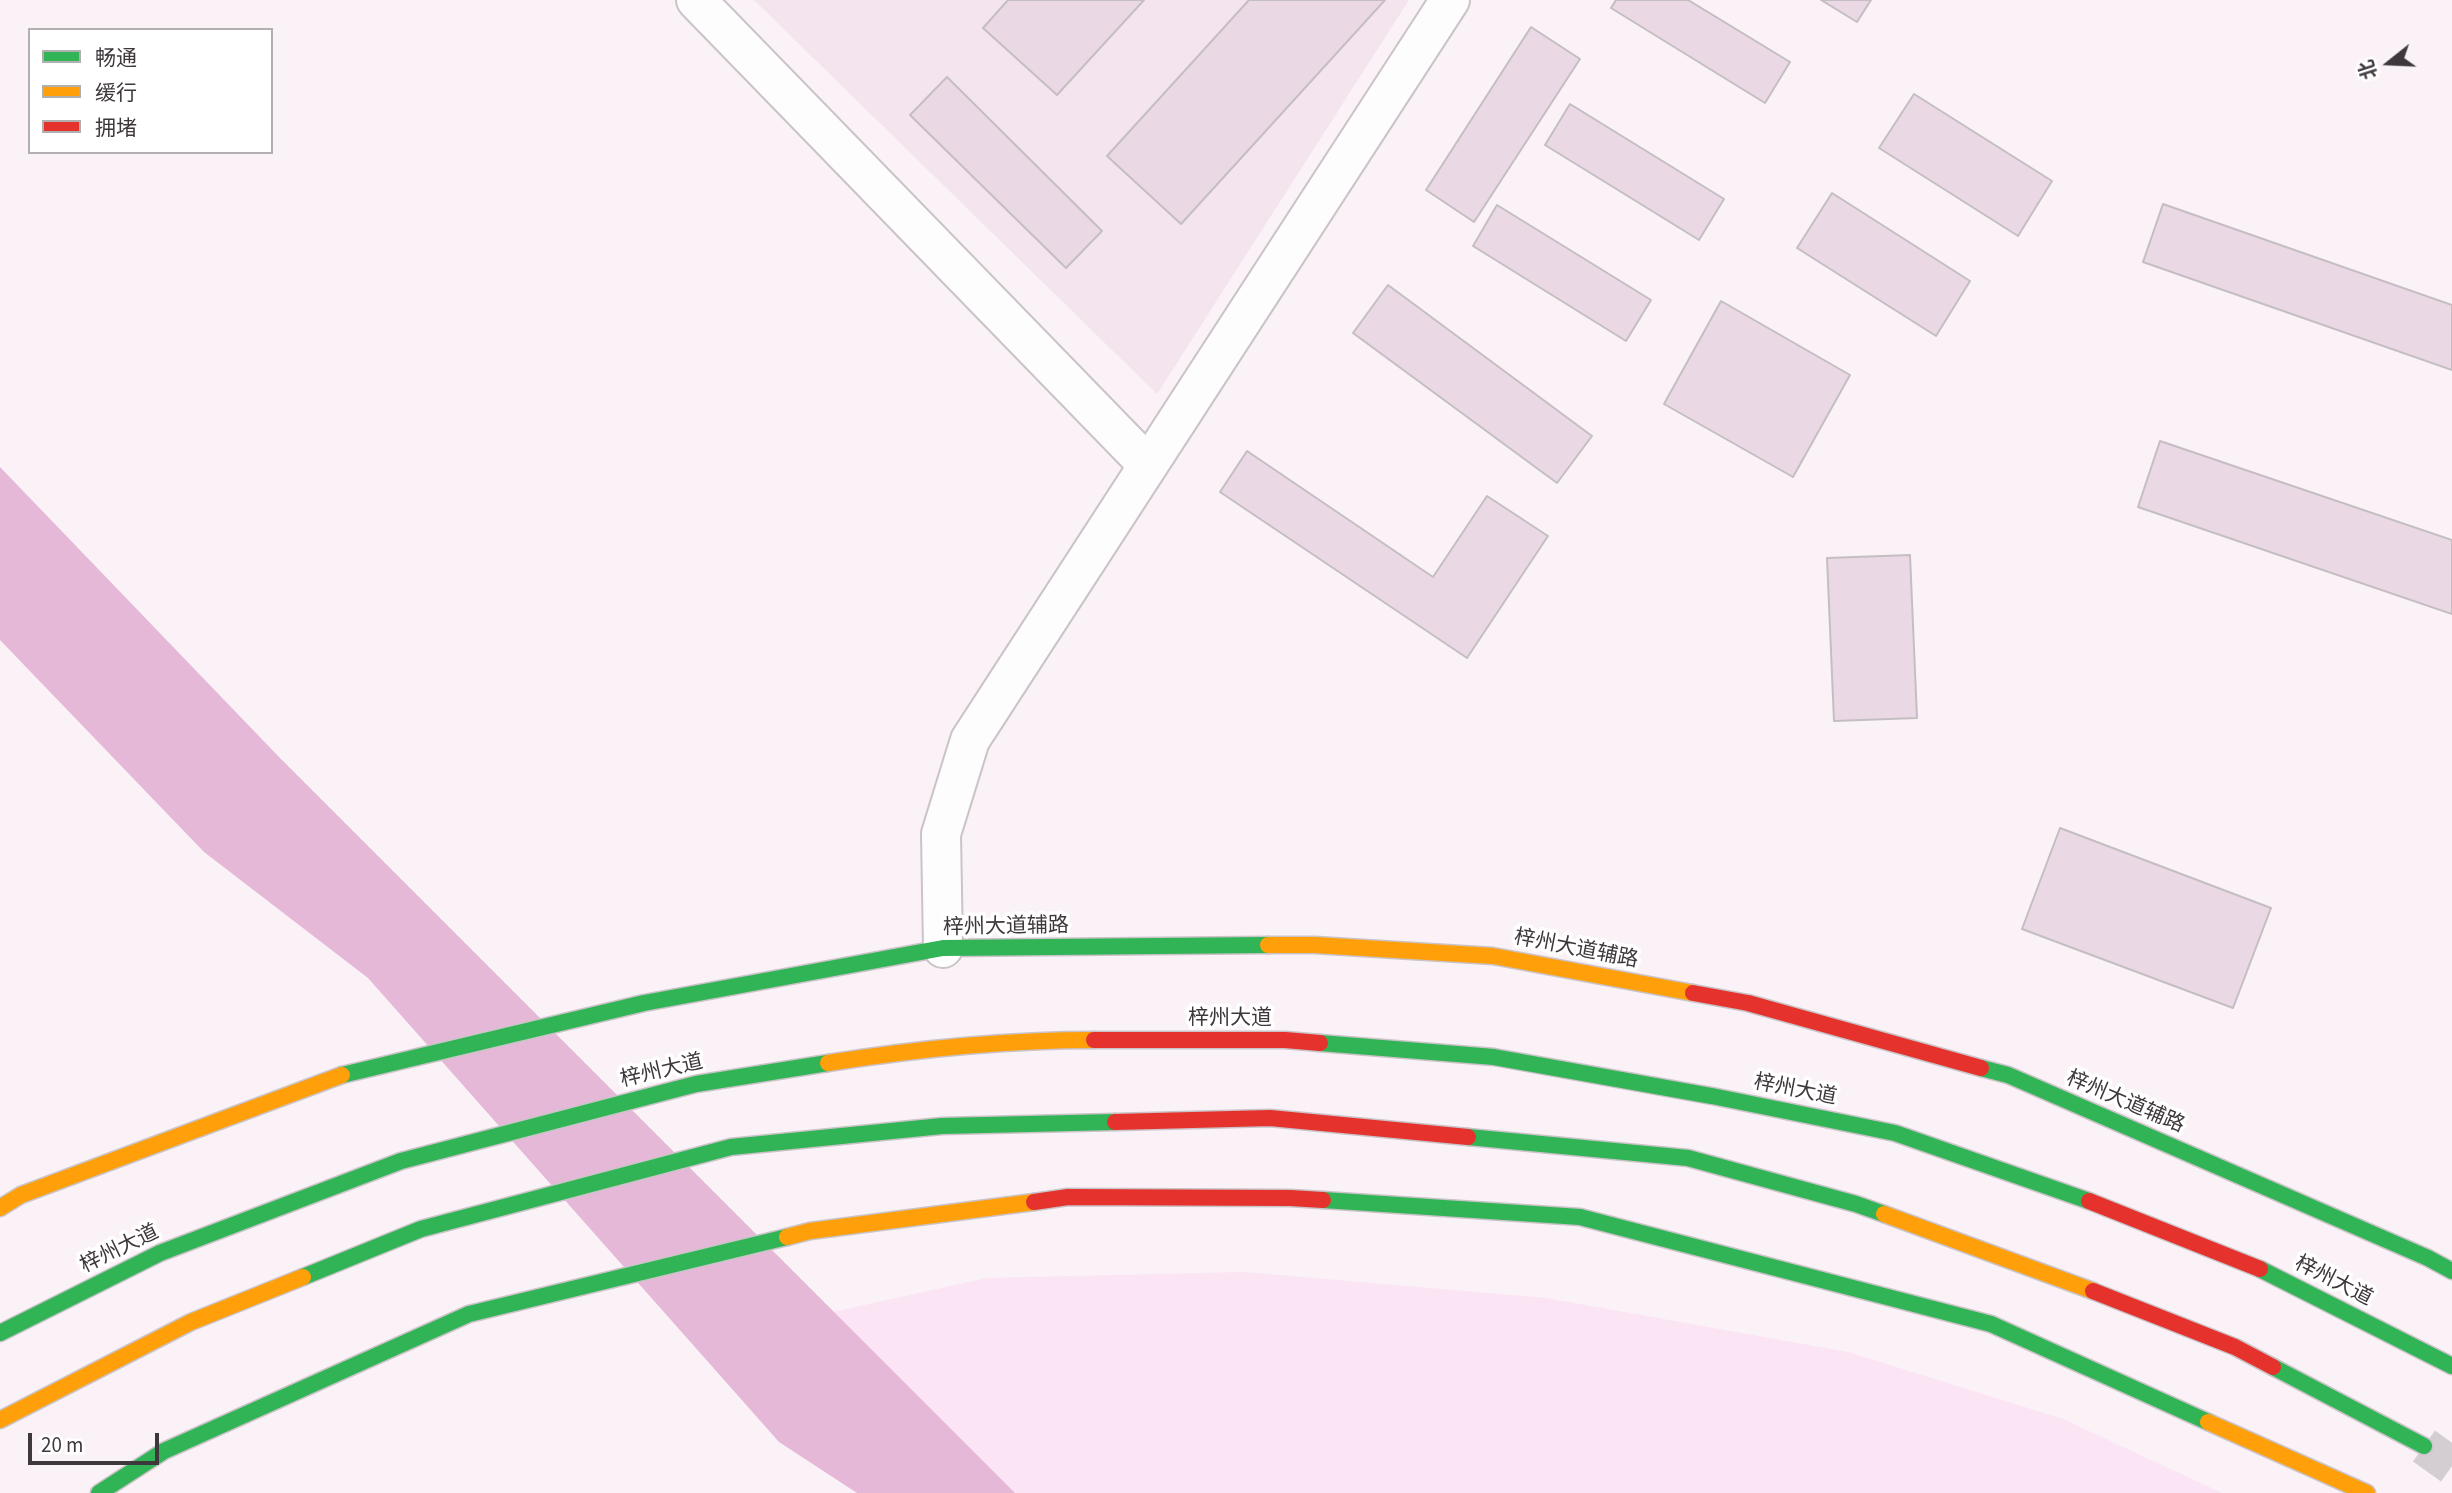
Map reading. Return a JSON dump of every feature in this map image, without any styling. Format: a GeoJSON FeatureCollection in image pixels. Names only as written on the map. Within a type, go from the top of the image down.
{"type":"FeatureCollection","features":[{"type":"Feature","properties":{"kind":"main road","name":"梓州大道辅路"},"geometry":{"type":"LineString","coordinates":[[0,1208],[21,1195],[332,1077],[644,1003],[943,948],[1315,945],[1493,956],[1748,1003],[2008,1075],[2428,1258],[2452,1271]]}},
{"type":"Feature","properties":{"kind":"main road","name":"梓州大道"},"geometry":{"type":"LineString","coordinates":[[0,1333],[160,1253],[401,1161],[696,1084],[874,1056],[1025,1040],[1284,1040],[1494,1057],[1895,1133],[2103,1206],[2272,1274],[2452,1366]]}},
{"type":"Feature","properties":{"kind":"main road"},"geometry":{"type":"LineString","coordinates":[[0,1420],[191,1322],[421,1229],[730,1147],[942,1126],[1270,1118],[1688,1158],[1856,1204],[2058,1277],[2235,1347],[2424,1446]]}},
{"type":"Feature","properties":{"kind":"main road"},"geometry":{"type":"LineString","coordinates":[[99,1493],[164,1451],[469,1314],[810,1231],[1068,1196],[1290,1198],[1580,1217],[1992,1324],[2368,1493]]}},
{"type":"Feature","properties":{"kind":"street"},"geometry":{"type":"LineString","coordinates":[[696,0],[1148,465]]}},
{"type":"Feature","properties":{"kind":"street"},"geometry":{"type":"LineString","coordinates":[[943,948],[941,835],[970,740],[1450,0]]}},
{"type":"Feature","properties":{"kind":"shaded area"},"geometry":{"type":"Polygon","coordinates":[[[754,0],[1409,0],[1157,394],[754,0]]]}},
{"type":"Feature","properties":{"kind":"shaded area"},"geometry":{"type":"Polygon","coordinates":[[[0,467],[280,758],[1015,1493],[857,1493],[779,1442],[368,978],[204,852],[0,640],[0,467]]]}},
{"type":"Feature","properties":{"kind":"shaded area"},"geometry":{"type":"Polygon","coordinates":[[[1244,1272],[1546,1298],[1848,1352],[2063,1419],[2222,1493],[1015,1493],[833,1312],[987,1278],[1244,1272]]]}},
{"type":"Feature","properties":{"kind":"building"},"geometry":{"type":"Polygon","coordinates":[[[1008,0],[1144,0],[1057,95],[983,28],[1008,0]]]}},
{"type":"Feature","properties":{"kind":"building"},"geometry":{"type":"Polygon","coordinates":[[[1249,0],[1385,0],[1181,224],[1107,156],[1249,0]]]}},
{"type":"Feature","properties":{"kind":"building"},"geometry":{"type":"Polygon","coordinates":[[[1616,0],[1688,0],[1790,62],[1765,103],[1611,8],[1616,0]]]}},
{"type":"Feature","properties":{"kind":"building"},"geometry":{"type":"Polygon","coordinates":[[[1821,0],[1871,0],[1857,22],[1821,0]]]}},
{"type":"Feature","properties":{"kind":"building"},"geometry":{"type":"Polygon","coordinates":[[[1531,27],[1580,59],[1474,222],[1426,190],[1531,27]]]}},
{"type":"Feature","properties":{"kind":"building"},"geometry":{"type":"Polygon","coordinates":[[[947,77],[1102,231],[1066,268],[910,115],[947,77]]]}},
{"type":"Feature","properties":{"kind":"building"},"geometry":{"type":"Polygon","coordinates":[[[1914,94],[2052,181],[2018,236],[1879,148],[1914,94]]]}},
{"type":"Feature","properties":{"kind":"building"},"geometry":{"type":"Polygon","coordinates":[[[1570,104],[1724,199],[1699,240],[1545,145],[1570,104]]]}},
{"type":"Feature","properties":{"kind":"building"},"geometry":{"type":"Polygon","coordinates":[[[1832,193],[1970,281],[1936,336],[1797,248],[1832,193]]]}},
{"type":"Feature","properties":{"kind":"building"},"geometry":{"type":"Polygon","coordinates":[[[2163,204],[2452,305],[2452,370],[2143,262],[2163,204]]]}},
{"type":"Feature","properties":{"kind":"building"},"geometry":{"type":"Polygon","coordinates":[[[1497,205],[1651,300],[1626,341],[1473,246],[1497,205]]]}},
{"type":"Feature","properties":{"kind":"building"},"geometry":{"type":"Polygon","coordinates":[[[1388,285],[1592,436],[1557,483],[1353,333],[1388,285]]]}},
{"type":"Feature","properties":{"kind":"building"},"geometry":{"type":"Polygon","coordinates":[[[1721,301],[1850,375],[1793,477],[1664,404],[1721,301]]]}},
{"type":"Feature","properties":{"kind":"building"},"geometry":{"type":"Polygon","coordinates":[[[2160,441],[2452,540],[2452,614],[2138,507],[2160,441]]]}},
{"type":"Feature","properties":{"kind":"building"},"geometry":{"type":"Polygon","coordinates":[[[1247,451],[1433,577],[1487,496],[1548,536],[1467,658],[1220,492],[1247,451]]]}},
{"type":"Feature","properties":{"kind":"building"},"geometry":{"type":"Polygon","coordinates":[[[1910,555],[1917,718],[1834,721],[1827,558],[1910,555]]]}},
{"type":"Feature","properties":{"kind":"building"},"geometry":{"type":"Polygon","coordinates":[[[2060,828],[2271,908],[2233,1008],[2022,929],[2060,828]]]}},
{"type":"Feature","properties":{"kind":"tunnel"},"geometry":{"type":"LineString","coordinates":[[2424,1446],[2452,1466]]}},
{"type":"Feature","properties":{"kind":"traffic: fast"},"geometry":{"type":"LineString","coordinates":[[342,1075],[644,1003],[943,948],[1268,945]]}},
{"type":"Feature","properties":{"kind":"traffic: fast"},"geometry":{"type":"LineString","coordinates":[[1320,1043],[1494,1057],[1712,1096],[1895,1133],[2089,1201]]}},
{"type":"Feature","properties":{"kind":"traffic: fast"},"geometry":{"type":"LineString","coordinates":[[0,1333],[160,1253],[401,1161],[696,1084],[828,1063]]}},
{"type":"Feature","properties":{"kind":"traffic: fast"},"geometry":{"type":"LineString","coordinates":[[1981,1068],[2008,1075],[2428,1258],[2452,1271]]}},
{"type":"Feature","properties":{"kind":"traffic: fast"},"geometry":{"type":"LineString","coordinates":[[303,1277],[421,1229],[731,1147],[942,1126],[1115,1122]]}},
{"type":"Feature","properties":{"kind":"traffic: fast"},"geometry":{"type":"LineString","coordinates":[[1468,1137],[1688,1158],[1884,1214]]}},
{"type":"Feature","properties":{"kind":"traffic: fast"},"geometry":{"type":"LineString","coordinates":[[1323,1200],[1580,1217],[1991,1324],[2208,1422]]}},
{"type":"Feature","properties":{"kind":"traffic: fast"},"geometry":{"type":"LineString","coordinates":[[99,1493],[164,1451],[469,1314],[787,1237]]}},
{"type":"Feature","properties":{"kind":"traffic: fast"},"geometry":{"type":"LineString","coordinates":[[2260,1269],[2452,1366]]}},
{"type":"Feature","properties":{"kind":"traffic: fast"},"geometry":{"type":"LineString","coordinates":[[2273,1367],[2424,1446]]}},
{"type":"Feature","properties":{"kind":"traffic: slow"},"geometry":{"type":"LineString","coordinates":[[1268,945],[1315,945],[1493,956],[1693,993]]}},
{"type":"Feature","properties":{"kind":"traffic: slow"},"geometry":{"type":"LineString","coordinates":[[828,1063],[961,1046],[1094,1040]]}},
{"type":"Feature","properties":{"kind":"traffic: slow"},"geometry":{"type":"LineString","coordinates":[[0,1208],[21,1195],[342,1075]]}},
{"type":"Feature","properties":{"kind":"traffic: slow"},"geometry":{"type":"LineString","coordinates":[[787,1237],[810,1231],[1034,1202]]}},
{"type":"Feature","properties":{"kind":"traffic: slow"},"geometry":{"type":"LineString","coordinates":[[1884,1214],[2093,1291]]}},
{"type":"Feature","properties":{"kind":"traffic: slow"},"geometry":{"type":"LineString","coordinates":[[0,1420],[191,1322],[303,1277]]}},
{"type":"Feature","properties":{"kind":"traffic: slow"},"geometry":{"type":"LineString","coordinates":[[2208,1422],[2367,1493]]}},
{"type":"Feature","properties":{"kind":"traffic: jam"},"geometry":{"type":"LineString","coordinates":[[1693,993],[1748,1003],[1981,1068]]}},
{"type":"Feature","properties":{"kind":"traffic: jam"},"geometry":{"type":"LineString","coordinates":[[1094,1040],[1285,1040],[1320,1043]]}},
{"type":"Feature","properties":{"kind":"traffic: jam"},"geometry":{"type":"LineString","coordinates":[[1115,1122],[1270,1118],[1468,1137]]}},
{"type":"Feature","properties":{"kind":"traffic: jam"},"geometry":{"type":"LineString","coordinates":[[1034,1202],[1068,1197],[1323,1200]]}},
{"type":"Feature","properties":{"kind":"traffic: jam"},"geometry":{"type":"LineString","coordinates":[[2089,1201],[2260,1269]]}},
{"type":"Feature","properties":{"kind":"traffic: jam"},"geometry":{"type":"LineString","coordinates":[[2093,1291],[2235,1347],[2273,1367]]}}]}
